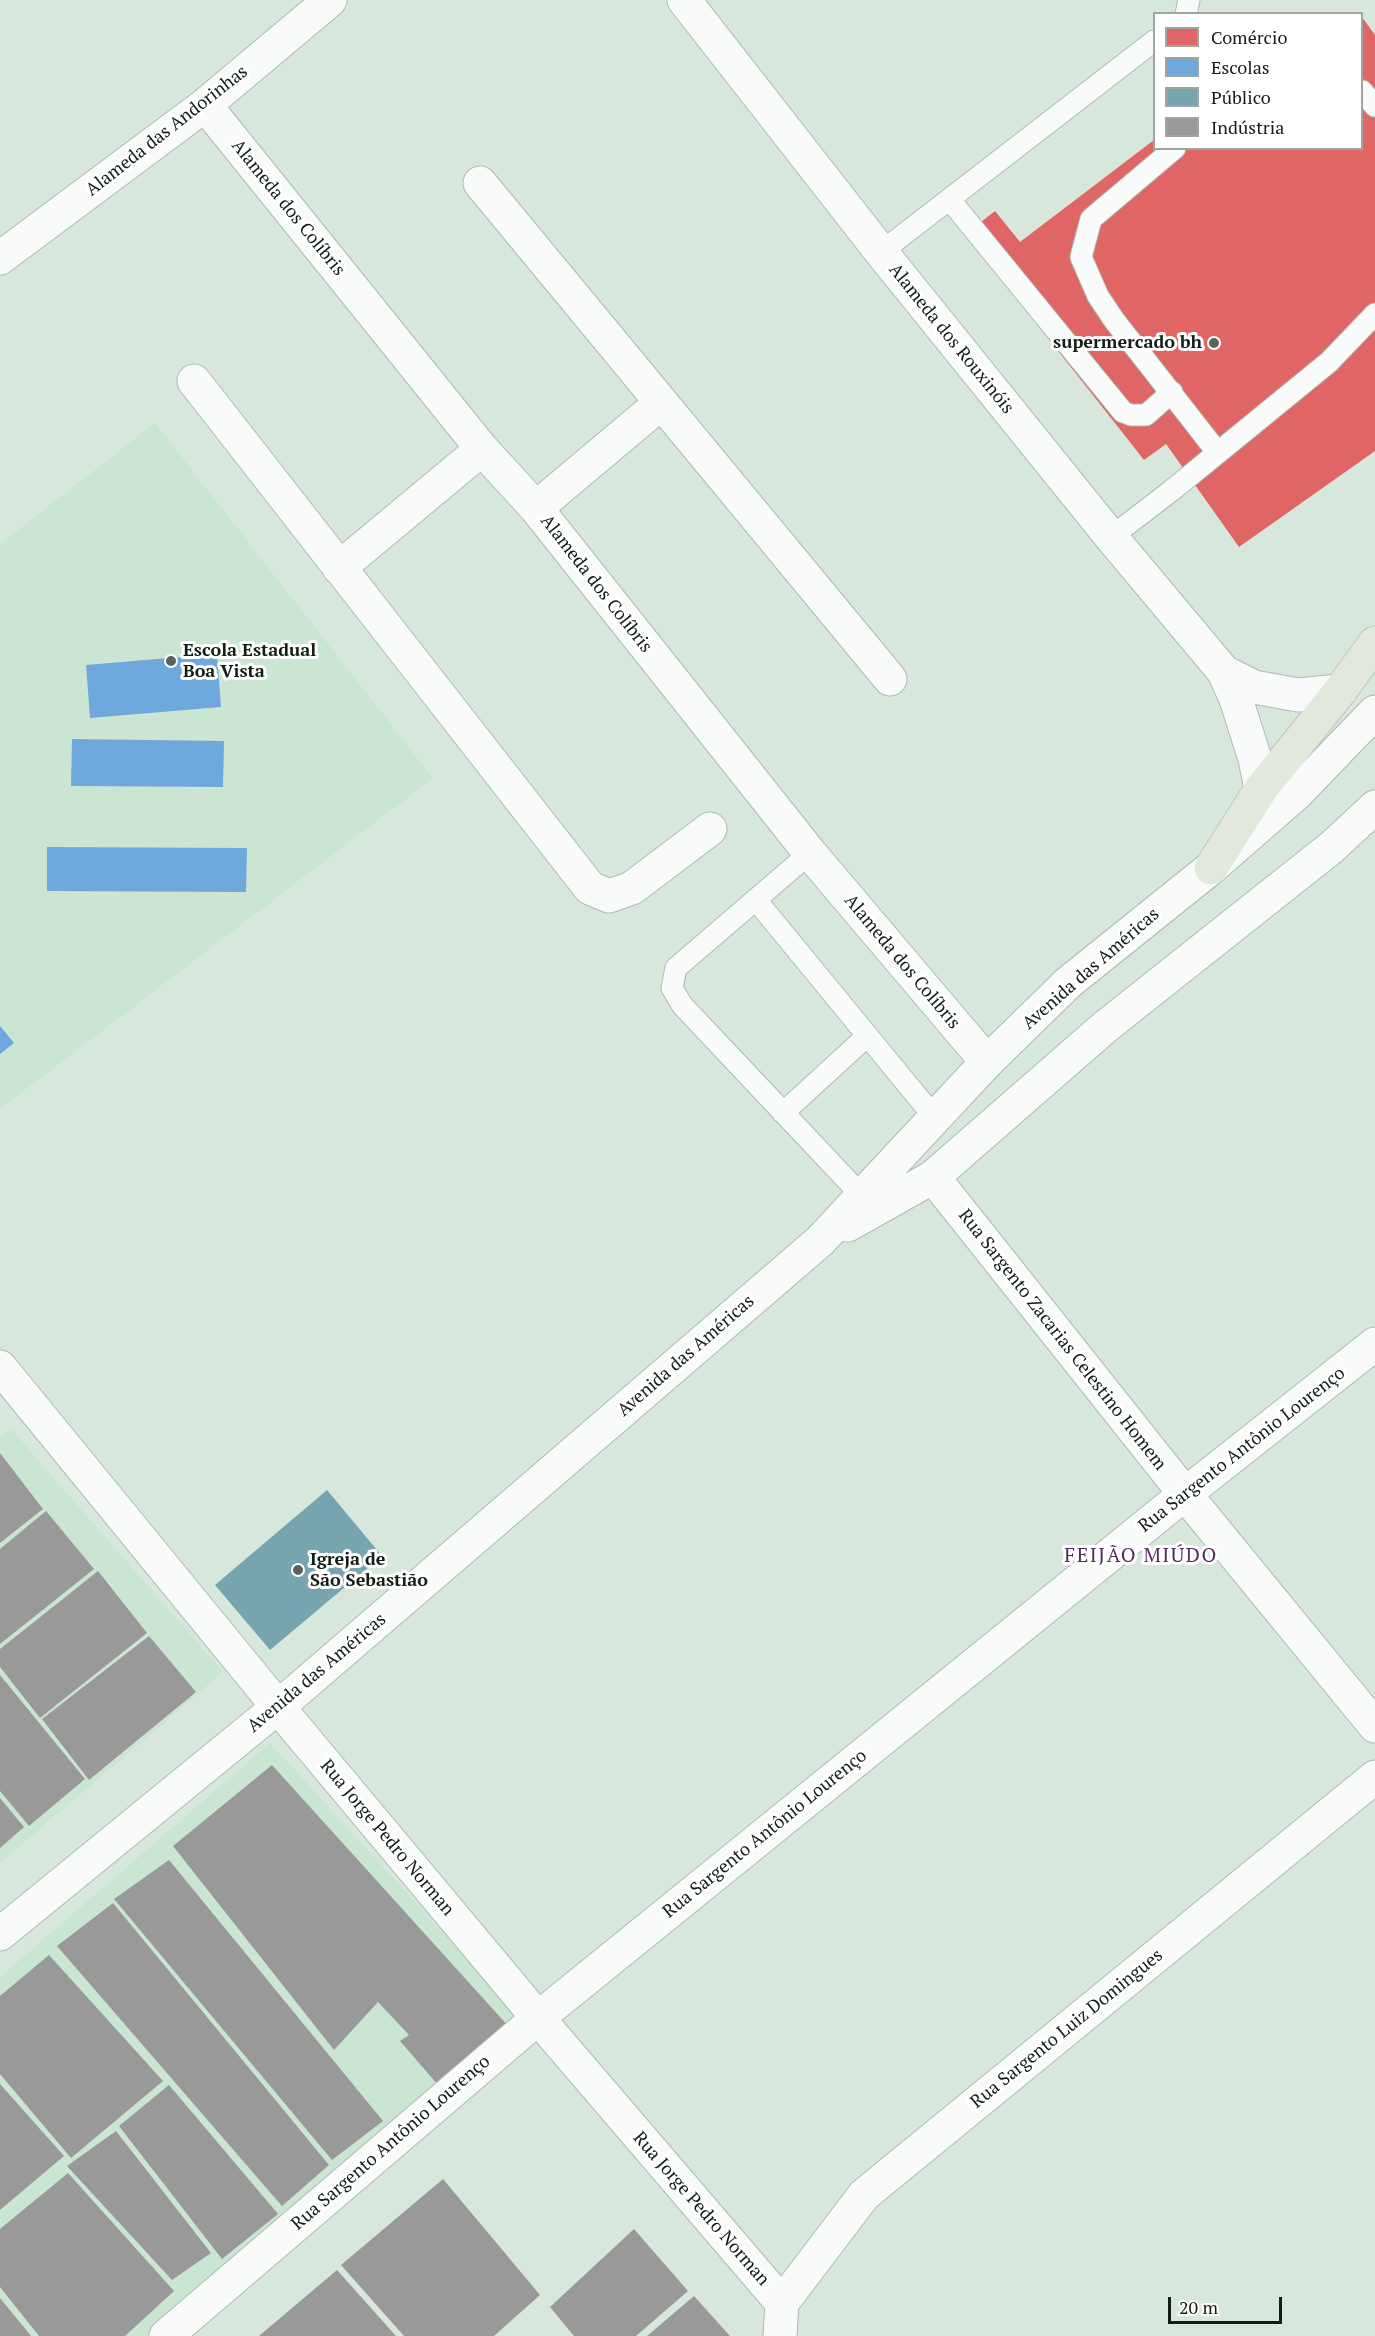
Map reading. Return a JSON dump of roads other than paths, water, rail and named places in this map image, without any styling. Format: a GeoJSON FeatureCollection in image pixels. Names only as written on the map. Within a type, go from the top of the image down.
{"type":"FeatureCollection","features":[{"type":"Feature","properties":{"kind":"main road"},"geometry":{"type":"LineString","coordinates":[[1211,868],[1261,789],[1340,691],[1375,643]]}},
{"type":"Feature","properties":{"kind":"street","name":"Alameda das Andorinhas"},"geometry":{"type":"LineString","coordinates":[[0,258],[205,105],[330,0]]}},
{"type":"Feature","properties":{"kind":"street","name":"Alameda dos Rouxinóis"},"geometry":{"type":"LineString","coordinates":[[684,0],[881,252],[1111,537],[1224,672],[1236,699],[1255,759],[1261,789]]}},
{"type":"Feature","properties":{"kind":"street","name":"Alameda dos Colíbris"},"geometry":{"type":"LineString","coordinates":[[205,105],[482,448],[536,508],[810,853],[987,1062]]}},
{"type":"Feature","properties":{"kind":"street"},"geometry":{"type":"LineString","coordinates":[[480,183],[890,679]]}},
{"type":"Feature","properties":{"kind":"street"},"geometry":{"type":"LineString","coordinates":[[194,381],[590,888],[609,896],[632,888],[710,829]]}},
{"type":"Feature","properties":{"kind":"street"},"geometry":{"type":"LineString","coordinates":[[536,508],[661,403]]}},
{"type":"Feature","properties":{"kind":"street"},"geometry":{"type":"LineString","coordinates":[[339,568],[482,448]]}},
{"type":"Feature","properties":{"kind":"street","name":"Alameda dos Rouxinóis"},"geometry":{"type":"LineString","coordinates":[[1224,672],[1254,687],[1298,694],[1340,691]]}},
{"type":"Feature","properties":{"kind":"street","name":"Avenida das Américas"},"geometry":{"type":"LineString","coordinates":[[0,1934],[278,1707],[820,1241],[987,1062],[1069,982],[1211,868],[1297,793],[1375,712]]}},
{"type":"Feature","properties":{"kind":"street","name":"Avenida das Américas"},"geometry":{"type":"LineString","coordinates":[[820,1241],[933,1177],[1105,1027],[1332,847],[1375,807]]}},
{"type":"Feature","properties":{"kind":"street","name":"Rua Sargento Zacarias Celestino Homem"},"geometry":{"type":"LineString","coordinates":[[933,1177],[1185,1494],[1375,1726]]}},
{"type":"Feature","properties":{"kind":"street","name":"Rua Sargento Antônio Lourenço"},"geometry":{"type":"LineString","coordinates":[[166,2336],[538,2018],[1185,1494],[1375,1344]]}},
{"type":"Feature","properties":{"kind":"street","name":"Rua Jorge Pedro Norman"},"geometry":{"type":"LineString","coordinates":[[4,1379],[538,2018],[782,2303]]}},
{"type":"Feature","properties":{"kind":"street","name":"Rua Sargento Luiz Domingues"},"geometry":{"type":"LineString","coordinates":[[782,2303],[864,2195],[1375,1777]]}},
{"type":"Feature","properties":{"kind":"street"},"geometry":{"type":"LineString","coordinates":[[780,2336],[782,2303]]}},
{"type":"Feature","properties":{"kind":"lane"},"geometry":{"type":"LineString","coordinates":[[881,252],[1153,43]]}},
{"type":"Feature","properties":{"kind":"lane"},"geometry":{"type":"LineString","coordinates":[[1363,92],[1375,106]]}},
{"type":"Feature","properties":{"kind":"lane"},"geometry":{"type":"LineString","coordinates":[[1173,150],[1091,219],[1081,257],[1098,296],[1114,320],[1218,453]]}},
{"type":"Feature","properties":{"kind":"lane"},"geometry":{"type":"LineString","coordinates":[[950,200],[1123,412],[1131,415],[1146,415],[1172,392]]}},
{"type":"Feature","properties":{"kind":"lane"},"geometry":{"type":"LineString","coordinates":[[1111,537],[1329,362],[1375,314]]}},
{"type":"Feature","properties":{"kind":"lane"},"geometry":{"type":"LineString","coordinates":[[810,853],[676,968],[672,988],[682,1005],[862,1196]]}},
{"type":"Feature","properties":{"kind":"lane"},"geometry":{"type":"LineString","coordinates":[[756,900],[935,1118]]}},
{"type":"Feature","properties":{"kind":"lane"},"geometry":{"type":"LineString","coordinates":[[783,1113],[867,1036]]}},
{"type":"Feature","properties":{"kind":"place","name":"supermercado bh"},"geometry":{"type":"Point","coordinates":[1214,343]}},
{"type":"Feature","properties":{"kind":"place","name":"Escola Estadual Boa Vista"},"geometry":{"type":"Point","coordinates":[171,661]}},
{"type":"Feature","properties":{"kind":"place","name":"Igreja de São Sebastião"},"geometry":{"type":"Point","coordinates":[298,1570]}},
{"type":"Feature","properties":{"kind":"district","name":"FEIJÃO MIÚDO"},"geometry":{"type":"Point","coordinates":[1141,1556]}}]}
